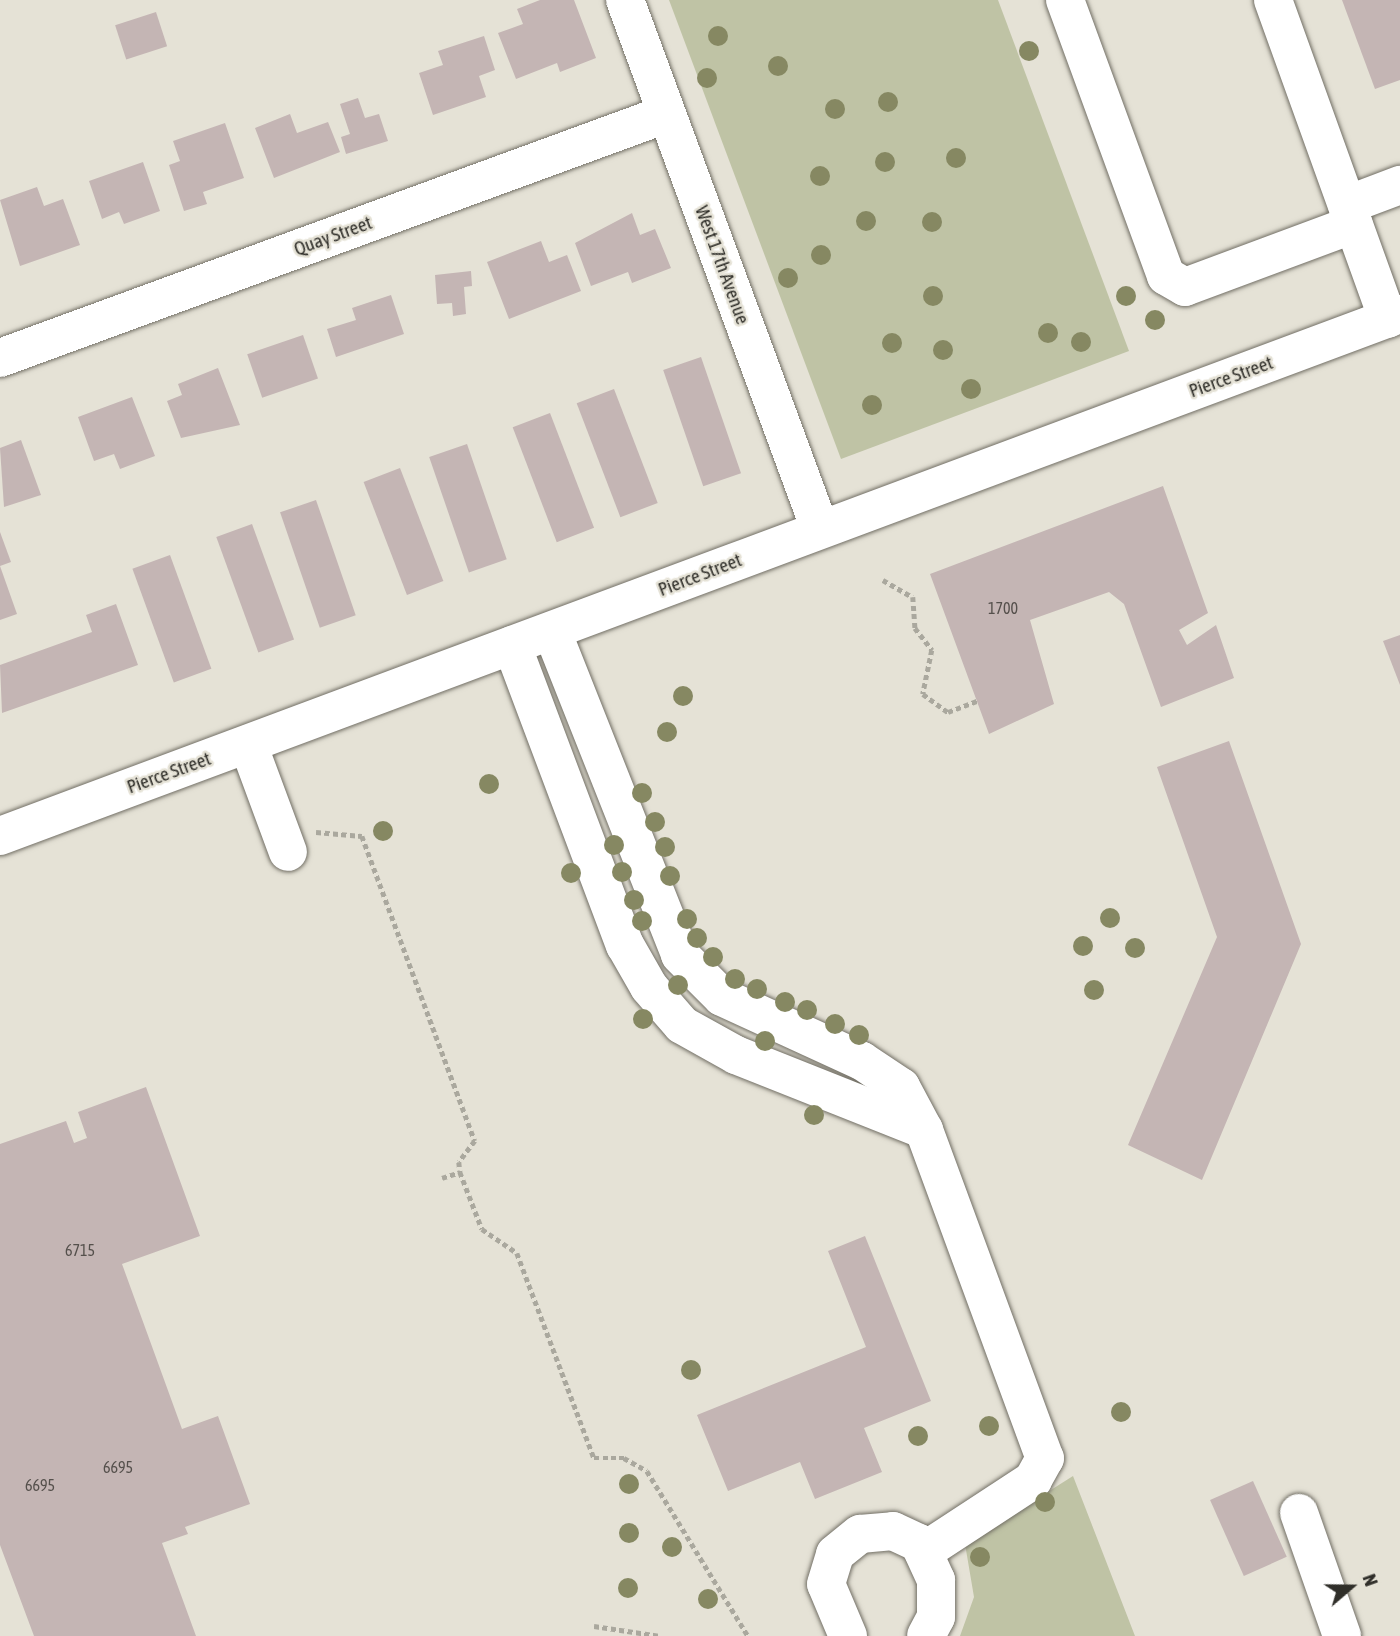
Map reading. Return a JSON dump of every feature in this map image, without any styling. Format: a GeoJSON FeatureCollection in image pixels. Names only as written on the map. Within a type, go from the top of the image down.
{"type":"FeatureCollection","features":[{"type":"Feature","properties":{"kind":"street","name":"West 17th Avenue"},"geometry":{"type":"LineString","coordinates":[[625,0],[820,529]]}},
{"type":"Feature","properties":{"kind":"street"},"geometry":{"type":"LineString","coordinates":[[1065,0],[1166,276],[1185,287],[1350,214],[1400,186]]}},
{"type":"Feature","properties":{"kind":"street"},"geometry":{"type":"LineString","coordinates":[[1273,0],[1350,214],[1394,316]]}},
{"type":"Feature","properties":{"kind":"street","name":"Quay Street"},"geometry":{"type":"LineString","coordinates":[[0,358],[666,114]]}},
{"type":"Feature","properties":{"kind":"street","name":"Pierce Street"},"geometry":{"type":"LineString","coordinates":[[0,836],[1394,316]]}},
{"type":"Feature","properties":{"kind":"street"},"geometry":{"type":"LineString","coordinates":[[552,631],[680,955],[722,997],[862,1061],[901,1087],[924,1130],[1045,1458],[1033,1480],[923,1552]]}},
{"type":"Feature","properties":{"kind":"street"},"geometry":{"type":"LineString","coordinates":[[512,645],[625,945],[649,986],[682,1025],[736,1055],[924,1130]]}},
{"type":"Feature","properties":{"kind":"street"},"geometry":{"type":"LineString","coordinates":[[248,744],[299,838]]}},
{"type":"Feature","properties":{"kind":"street"},"geometry":{"type":"LineString","coordinates":[[1299,1513],[1342,1636]]}},
{"type":"Feature","properties":{"kind":"street"},"geometry":{"type":"LineString","coordinates":[[848,1636],[825,1584],[835,1554],[860,1534],[893,1531],[923,1552],[936,1580],[936,1617],[926,1636]]}},
{"type":"Feature","properties":{"kind":"path"},"geometry":{"type":"LineString","coordinates":[[883,580],[896,581],[913,597],[915,628],[932,650],[923,694],[948,712],[977,701]]}},
{"type":"Feature","properties":{"kind":"path"},"geometry":{"type":"LineString","coordinates":[[299,838],[313,832],[362,836],[475,1141],[459,1161],[460,1172],[482,1228],[517,1253],[594,1458],[624,1458],[647,1471],[748,1636]]}},
{"type":"Feature","properties":{"kind":"path"},"geometry":{"type":"LineString","coordinates":[[442,1178],[460,1172]]}},
{"type":"Feature","properties":{"kind":"path"},"geometry":{"type":"LineString","coordinates":[[594,1626],[660,1636]]}},
{"type":"Feature","properties":{"kind":"green space"},"geometry":{"type":"Polygon","coordinates":[[[669,0],[998,0],[1129,351],[841,459],[669,0]]]}},
{"type":"Feature","properties":{"kind":"green space"},"geometry":{"type":"Polygon","coordinates":[[[1073,1476],[1135,1636],[960,1636],[974,1597],[965,1544],[1073,1476]]]}},
{"type":"Feature","properties":{"kind":"building"},"geometry":{"type":"Polygon","coordinates":[[[540,0],[574,0],[596,58],[560,72],[557,63],[516,79],[498,33],[523,24],[517,9],[540,0]]]}},
{"type":"Feature","properties":{"kind":"building"},"geometry":{"type":"Polygon","coordinates":[[[1342,0],[1400,0],[1400,80],[1375,89],[1342,0]]]}},
{"type":"Feature","properties":{"kind":"building"},"geometry":{"type":"Polygon","coordinates":[[[156,12],[167,46],[126,60],[115,25],[156,12]]]}},
{"type":"Feature","properties":{"kind":"building"},"geometry":{"type":"Polygon","coordinates":[[[484,36],[495,70],[479,76],[486,97],[433,115],[419,73],[443,65],[438,51],[484,36]]]}},
{"type":"Feature","properties":{"kind":"building"},"geometry":{"type":"Polygon","coordinates":[[[358,98],[365,118],[379,114],[388,141],[346,154],[341,137],[350,134],[340,104],[358,98]]]}},
{"type":"Feature","properties":{"kind":"building"},"geometry":{"type":"Polygon","coordinates":[[[290,114],[297,133],[328,122],[340,152],[274,178],[255,128],[290,114]]]}},
{"type":"Feature","properties":{"kind":"building"},"geometry":{"type":"Polygon","coordinates":[[[225,123],[244,178],[203,192],[207,204],[184,211],[169,165],[180,161],[173,141],[225,123]]]}},
{"type":"Feature","properties":{"kind":"building"},"geometry":{"type":"Polygon","coordinates":[[[143,162],[160,211],[124,224],[119,212],[102,219],[89,181],[143,162]]]}},
{"type":"Feature","properties":{"kind":"building"},"geometry":{"type":"Polygon","coordinates":[[[37,187],[44,206],[63,199],[80,245],[20,266],[0,200],[37,187]]]}},
{"type":"Feature","properties":{"kind":"building"},"geometry":{"type":"Polygon","coordinates":[[[632,213],[640,235],[655,229],[671,268],[632,283],[628,272],[591,286],[575,243],[632,213]]]}},
{"type":"Feature","properties":{"kind":"building"},"geometry":{"type":"Polygon","coordinates":[[[541,241],[549,262],[567,255],[581,291],[509,319],[487,262],[541,241]]]}},
{"type":"Feature","properties":{"kind":"building"},"geometry":{"type":"Polygon","coordinates":[[[471,271],[472,286],[464,287],[466,314],[453,316],[452,303],[437,304],[435,275],[471,271]]]}},
{"type":"Feature","properties":{"kind":"building"},"geometry":{"type":"Polygon","coordinates":[[[391,295],[404,334],[336,357],[327,329],[356,320],[352,308],[391,295]]]}},
{"type":"Feature","properties":{"kind":"building"},"geometry":{"type":"Polygon","coordinates":[[[303,335],[318,378],[262,398],[247,354],[303,335]]]}},
{"type":"Feature","properties":{"kind":"building"},"geometry":{"type":"Polygon","coordinates":[[[701,357],[741,473],[703,486],[663,370],[701,357]]]}},
{"type":"Feature","properties":{"kind":"building"},"geometry":{"type":"Polygon","coordinates":[[[218,368],[240,425],[181,438],[167,401],[182,395],[178,384],[218,368]]]}},
{"type":"Feature","properties":{"kind":"building"},"geometry":{"type":"Polygon","coordinates":[[[614,389],[658,503],[620,517],[577,403],[614,389]]]}},
{"type":"Feature","properties":{"kind":"building"},"geometry":{"type":"Polygon","coordinates":[[[132,397],[155,456],[120,469],[114,454],[94,461],[78,417],[132,397]]]}},
{"type":"Feature","properties":{"kind":"building"},"geometry":{"type":"Polygon","coordinates":[[[550,413],[594,528],[557,542],[513,427],[550,413]]]}},
{"type":"Feature","properties":{"kind":"building"},"geometry":{"type":"Polygon","coordinates":[[[21,440],[41,495],[4,507],[0,448],[21,440]]]}},
{"type":"Feature","properties":{"kind":"building"},"geometry":{"type":"Polygon","coordinates":[[[467,444],[507,559],[469,572],[429,457],[467,444]]]}},
{"type":"Feature","properties":{"kind":"building"},"geometry":{"type":"Polygon","coordinates":[[[400,468],[443,581],[407,595],[364,482],[400,468]]]}},
{"type":"Feature","properties":{"kind":"building"},"geometry":{"type":"Polygon","coordinates":[[[1163,486],[1208,613],[1179,630],[1187,645],[1216,625],[1234,678],[1161,707],[1124,604],[1109,592],[1030,620],[1054,704],[989,734],[930,574],[1163,486]]]}},
{"type":"Feature","properties":{"kind":"building"},"geometry":{"type":"Polygon","coordinates":[[[316,500],[356,615],[320,628],[280,512],[316,500]]]}},
{"type":"Feature","properties":{"kind":"building"},"geometry":{"type":"Polygon","coordinates":[[[252,524],[294,640],[258,653],[216,537],[252,524]]]}},
{"type":"Feature","properties":{"kind":"building"},"geometry":{"type":"Polygon","coordinates":[[[0,532],[11,562],[0,566],[0,532]]]}},
{"type":"Feature","properties":{"kind":"building"},"geometry":{"type":"Polygon","coordinates":[[[170,555],[211,669],[174,682],[132,569],[170,555]]]}},
{"type":"Feature","properties":{"kind":"building"},"geometry":{"type":"Polygon","coordinates":[[[0,566],[17,614],[0,620],[0,566]]]}},
{"type":"Feature","properties":{"kind":"building"},"geometry":{"type":"Polygon","coordinates":[[[116,604],[138,665],[2,713],[0,665],[92,632],[86,615],[116,604]]]}},
{"type":"Feature","properties":{"kind":"building"},"geometry":{"type":"Polygon","coordinates":[[[1400,635],[1400,685],[1383,641],[1400,635]]]}},
{"type":"Feature","properties":{"kind":"building"},"geometry":{"type":"Polygon","coordinates":[[[1229,741],[1301,944],[1202,1180],[1128,1145],[1217,937],[1157,767],[1229,741]]]}},
{"type":"Feature","properties":{"kind":"building"},"geometry":{"type":"Polygon","coordinates":[[[146,1087],[200,1236],[122,1264],[182,1429],[218,1416],[250,1504],[185,1527],[188,1534],[162,1543],[196,1636],[34,1636],[0,1545],[0,1144],[66,1121],[74,1143],[87,1138],[78,1112],[146,1087]]]}},
{"type":"Feature","properties":{"kind":"building"},"geometry":{"type":"Polygon","coordinates":[[[865,1236],[931,1401],[864,1428],[882,1472],[815,1499],[800,1462],[728,1491],[697,1415],[866,1347],[828,1251],[865,1236]]]}},
{"type":"Feature","properties":{"kind":"building"},"geometry":{"type":"Polygon","coordinates":[[[1253,1481],[1287,1557],[1244,1576],[1210,1500],[1253,1481]]]}}]}
